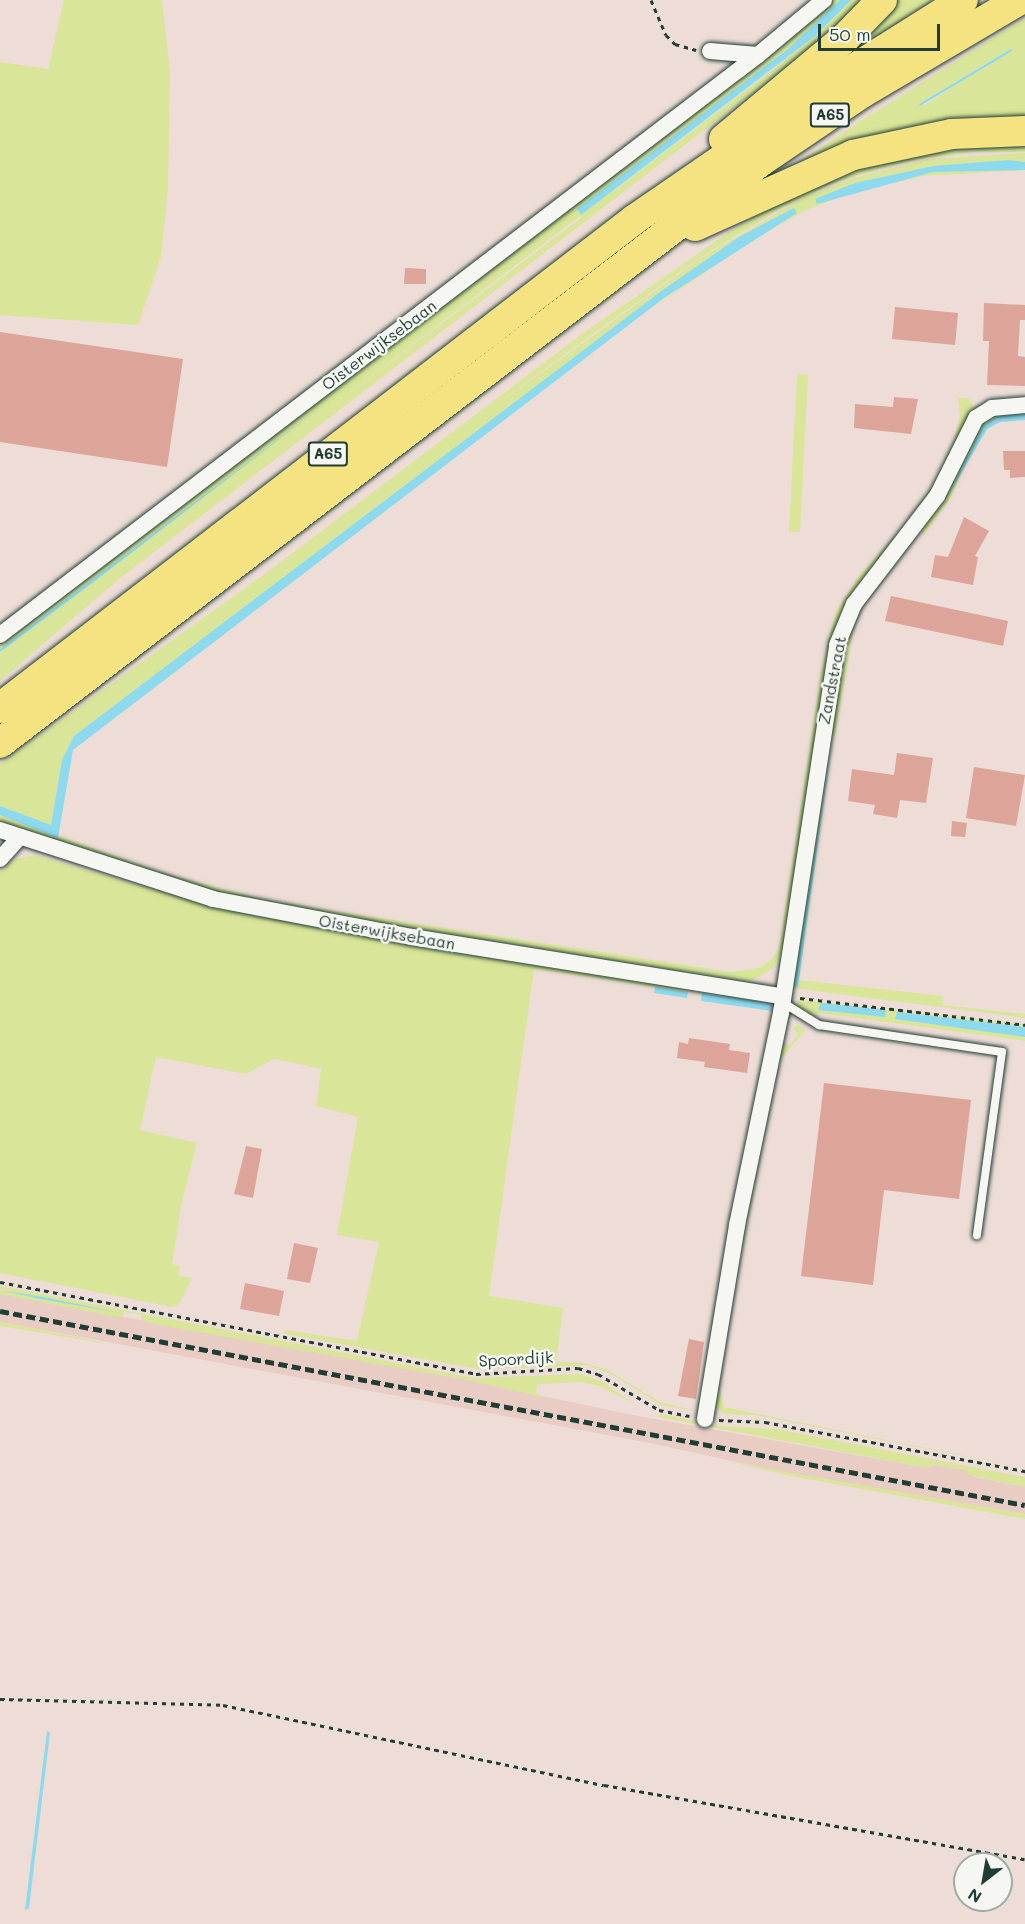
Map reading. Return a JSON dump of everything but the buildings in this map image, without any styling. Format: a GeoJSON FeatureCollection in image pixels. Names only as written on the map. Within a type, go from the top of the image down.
{"type":"FeatureCollection","features":[{"type":"Feature","properties":{"kind":"highway","name":"A65"},"geometry":{"type":"LineString","coordinates":[[635,219],[767,100],[845,38],[882,0]]}},
{"type":"Feature","properties":{"kind":"highway","name":"A65"},"geometry":{"type":"LineString","coordinates":[[0,708],[635,219],[852,70],[963,0]]}},
{"type":"Feature","properties":{"kind":"highway","name":"A65"},"geometry":{"type":"LineString","coordinates":[[0,743],[760,162],[853,99],[1018,0]]}},
{"type":"Feature","properties":{"kind":"highway","name":"A65"},"geometry":{"type":"LineString","coordinates":[[652,245],[854,155],[952,134],[1025,131]]}},
{"type":"Feature","properties":{"kind":"street"},"geometry":{"type":"LineString","coordinates":[[710,51],[758,55],[824,0]]}},
{"type":"Feature","properties":{"kind":"street","name":"Oisterwijksebaan"},"geometry":{"type":"LineString","coordinates":[[0,635],[758,55]]}},
{"type":"Feature","properties":{"kind":"street","name":"Zandstraat"},"geometry":{"type":"LineString","coordinates":[[705,1419],[737,1225],[782,999],[832,666],[845,622],[868,583],[926,513],[976,418],[992,408],[1025,405]]}},
{"type":"Feature","properties":{"kind":"street","name":"Oisterwijksebaan"},"geometry":{"type":"LineString","coordinates":[[0,830],[213,899],[412,937],[782,999]]}},
{"type":"Feature","properties":{"kind":"street"},"geometry":{"type":"LineString","coordinates":[[0,859],[20,837]]}},
{"type":"Feature","properties":{"kind":"lane"},"geometry":{"type":"LineString","coordinates":[[782,999],[819,1025],[1002,1052],[977,1235]]}},
{"type":"Feature","properties":{"kind":"path"},"geometry":{"type":"LineString","coordinates":[[651,0],[666,35],[675,44],[710,51]]}},
{"type":"Feature","properties":{"kind":"path"},"geometry":{"type":"LineString","coordinates":[[782,999],[1025,1025]]}},
{"type":"Feature","properties":{"kind":"path","name":"Spoordijk"},"geometry":{"type":"LineString","coordinates":[[0,1282],[476,1374],[578,1368],[598,1374],[659,1410],[705,1419],[765,1422],[1025,1471]]}},
{"type":"Feature","properties":{"kind":"path"},"geometry":{"type":"LineString","coordinates":[[0,1699],[223,1705],[603,1785],[1025,1859]]}},
{"type":"Feature","properties":{"kind":"shaded area"},"geometry":{"type":"Polygon","coordinates":[[[0,1294],[467,1380],[633,1415],[928,1468],[931,1465],[968,1470],[975,1477],[1025,1487],[1025,1514],[787,1473],[655,1444],[0,1322],[0,1294]]]}},
{"type":"Feature","properties":{"kind":"green space"},"geometry":{"type":"Polygon","coordinates":[[[64,0],[162,0],[170,71],[168,189],[161,257],[138,325],[0,315],[0,62],[48,69],[64,0]]]}},
{"type":"Feature","properties":{"kind":"green space"},"geometry":{"type":"Polygon","coordinates":[[[833,0],[840,0],[788,49],[578,209],[616,189],[771,71],[815,36],[851,0],[864,0],[784,69],[119,579],[0,681],[0,652],[209,491],[0,649],[0,639],[833,0]],[[580,216],[334,405],[581,218],[580,216]]]}},
{"type":"Feature","properties":{"kind":"green space"},"geometry":{"type":"Polygon","coordinates":[[[890,0],[933,0],[789,92],[890,0]]]}},
{"type":"Feature","properties":{"kind":"green space"},"geometry":{"type":"Polygon","coordinates":[[[1025,18],[1025,125],[762,187],[856,124],[1025,18]],[[1010,49],[919,104],[925,105],[1010,49]]]}},
{"type":"Feature","properties":{"kind":"green space"},"geometry":{"type":"Polygon","coordinates":[[[1025,146],[1025,152],[975,152],[927,158],[850,178],[825,187],[782,208],[701,257],[484,414],[701,258],[803,198],[851,179],[928,159],[1025,153],[1025,162],[933,166],[855,183],[817,204],[857,190],[933,172],[1009,168],[1025,170],[923,176],[856,191],[806,210],[759,236],[633,321],[745,243],[796,213],[660,292],[74,736],[62,760],[51,825],[0,806],[0,764],[270,570],[582,334],[729,232],[788,198],[872,165],[966,147],[1025,146]]]}},
{"type":"Feature","properties":{"kind":"green space"},"geometry":{"type":"Polygon","coordinates":[[[797,374],[808,375],[800,532],[789,532],[797,374]]]}},
{"type":"Feature","properties":{"kind":"green space"},"geometry":{"type":"Polygon","coordinates":[[[958,398],[969,398],[975,411],[938,484],[851,597],[783,951],[773,968],[757,978],[744,982],[464,941],[239,899],[0,823],[0,815],[163,873],[265,900],[730,972],[759,968],[771,960],[779,948],[821,671],[835,614],[858,577],[903,527],[936,482],[954,439],[960,416],[958,398]]]}},
{"type":"Feature","properties":{"kind":"green space"},"geometry":{"type":"Polygon","coordinates":[[[1025,410],[1025,414],[998,416],[983,426],[950,499],[923,536],[921,530],[969,438],[989,416],[1025,410]]]}},
{"type":"Feature","properties":{"kind":"green space"},"geometry":{"type":"Polygon","coordinates":[[[849,626],[854,627],[835,737],[828,730],[837,672],[849,626]]]}},
{"type":"Feature","properties":{"kind":"green space"},"geometry":{"type":"Polygon","coordinates":[[[834,747],[829,751],[798,987],[799,980],[943,996],[942,1005],[1025,1014],[1025,1018],[792,988],[825,752],[834,747]]]}},
{"type":"Feature","properties":{"kind":"green space"},"geometry":{"type":"Polygon","coordinates":[[[35,855],[203,904],[688,988],[688,992],[534,969],[489,1296],[563,1308],[556,1362],[584,1363],[606,1369],[660,1402],[700,1412],[661,1405],[613,1375],[588,1365],[478,1369],[285,1334],[285,1330],[357,1341],[379,1242],[337,1235],[358,1117],[316,1106],[321,1069],[286,1061],[274,1059],[246,1074],[156,1057],[140,1130],[197,1143],[181,1207],[172,1264],[180,1267],[178,1276],[192,1278],[179,1304],[172,1307],[0,1273],[0,872],[16,859],[35,855]]]}},
{"type":"Feature","properties":{"kind":"green space"},"geometry":{"type":"Polygon","coordinates":[[[799,1000],[1025,1024],[1025,1027],[897,1012],[895,1018],[1015,1035],[1025,1037],[1025,1041],[819,1013],[813,1020],[795,1005],[799,1000]]]}},
{"type":"Feature","properties":{"kind":"green space"},"geometry":{"type":"Polygon","coordinates":[[[797,1024],[805,1030],[778,1063],[717,1378],[724,1407],[1025,1468],[755,1415],[724,1414],[714,1405],[712,1397],[780,1043],[790,1045],[798,1034],[793,1029],[797,1024]]]}},
{"type":"Feature","properties":{"kind":"green space"},"geometry":{"type":"Polygon","coordinates":[[[0,1286],[474,1378],[581,1374],[603,1382],[633,1403],[599,1386],[581,1382],[537,1384],[536,1394],[550,1399],[467,1380],[153,1324],[141,1320],[141,1315],[125,1312],[122,1317],[111,1316],[0,1294],[0,1290],[119,1314],[0,1289],[0,1286]]]}},
{"type":"Feature","properties":{"kind":"green space"},"geometry":{"type":"Polygon","coordinates":[[[0,1322],[42,1330],[119,1346],[0,1326],[0,1322]]]}},
{"type":"Feature","properties":{"kind":"green space"},"geometry":{"type":"Polygon","coordinates":[[[660,1414],[720,1426],[776,1429],[1025,1477],[1025,1487],[968,1475],[967,1470],[931,1465],[928,1468],[658,1417],[660,1414]]]}},
{"type":"Feature","properties":{"kind":"green space"},"geometry":{"type":"Polygon","coordinates":[[[726,1461],[1025,1514],[1025,1519],[786,1475],[726,1461]]]}},
{"type":"Feature","properties":{"kind":"water"},"geometry":{"type":"Polygon","coordinates":[[[840,0],[851,0],[815,36],[581,215],[577,209],[788,49],[840,0]]]}},
{"type":"Feature","properties":{"kind":"water"},"geometry":{"type":"Polygon","coordinates":[[[1011,49],[1012,51],[920,106],[919,104],[1011,49]]]}},
{"type":"Feature","properties":{"kind":"water"},"geometry":{"type":"Polygon","coordinates":[[[1009,160],[1025,162],[1025,170],[933,172],[817,204],[815,199],[855,183],[933,166],[1009,160]]]}},
{"type":"Feature","properties":{"kind":"water"},"geometry":{"type":"Polygon","coordinates":[[[794,208],[797,213],[664,298],[73,750],[58,838],[0,815],[0,806],[51,825],[62,760],[74,736],[660,292],[739,237],[794,208]]]}},
{"type":"Feature","properties":{"kind":"water"},"geometry":{"type":"Polygon","coordinates":[[[325,404],[87,587],[0,652],[0,649],[325,404]]]}},
{"type":"Feature","properties":{"kind":"water"},"geometry":{"type":"Polygon","coordinates":[[[1025,414],[1025,420],[1000,422],[987,429],[947,498],[983,426],[998,416],[1025,414]]]}},
{"type":"Feature","properties":{"kind":"water"},"geometry":{"type":"Polygon","coordinates":[[[831,750],[798,987],[794,986],[831,750]]]}},
{"type":"Feature","properties":{"kind":"water"},"geometry":{"type":"Polygon","coordinates":[[[655,987],[688,992],[687,998],[654,993],[655,987]]]}},
{"type":"Feature","properties":{"kind":"water"},"geometry":{"type":"Polygon","coordinates":[[[702,993],[772,1003],[772,1011],[701,1001],[702,993]]]}},
{"type":"Feature","properties":{"kind":"water"},"geometry":{"type":"Polygon","coordinates":[[[821,1003],[886,1010],[885,1017],[818,1010],[821,1003]]]}},
{"type":"Feature","properties":{"kind":"water"},"geometry":{"type":"Polygon","coordinates":[[[897,1012],[1025,1027],[1025,1037],[895,1019],[897,1012]]]}},
{"type":"Feature","properties":{"kind":"water"},"geometry":{"type":"Polygon","coordinates":[[[0,1290],[43,1297],[120,1313],[41,1299],[0,1290]]]}},
{"type":"Feature","properties":{"kind":"water"},"geometry":{"type":"Polygon","coordinates":[[[47,1731],[50,1733],[29,1908],[25,1910],[47,1731]]]}},
{"type":"Feature","properties":{"kind":"railway"},"geometry":{"type":"LineString","coordinates":[[0,1311],[1025,1505]]}}]}
